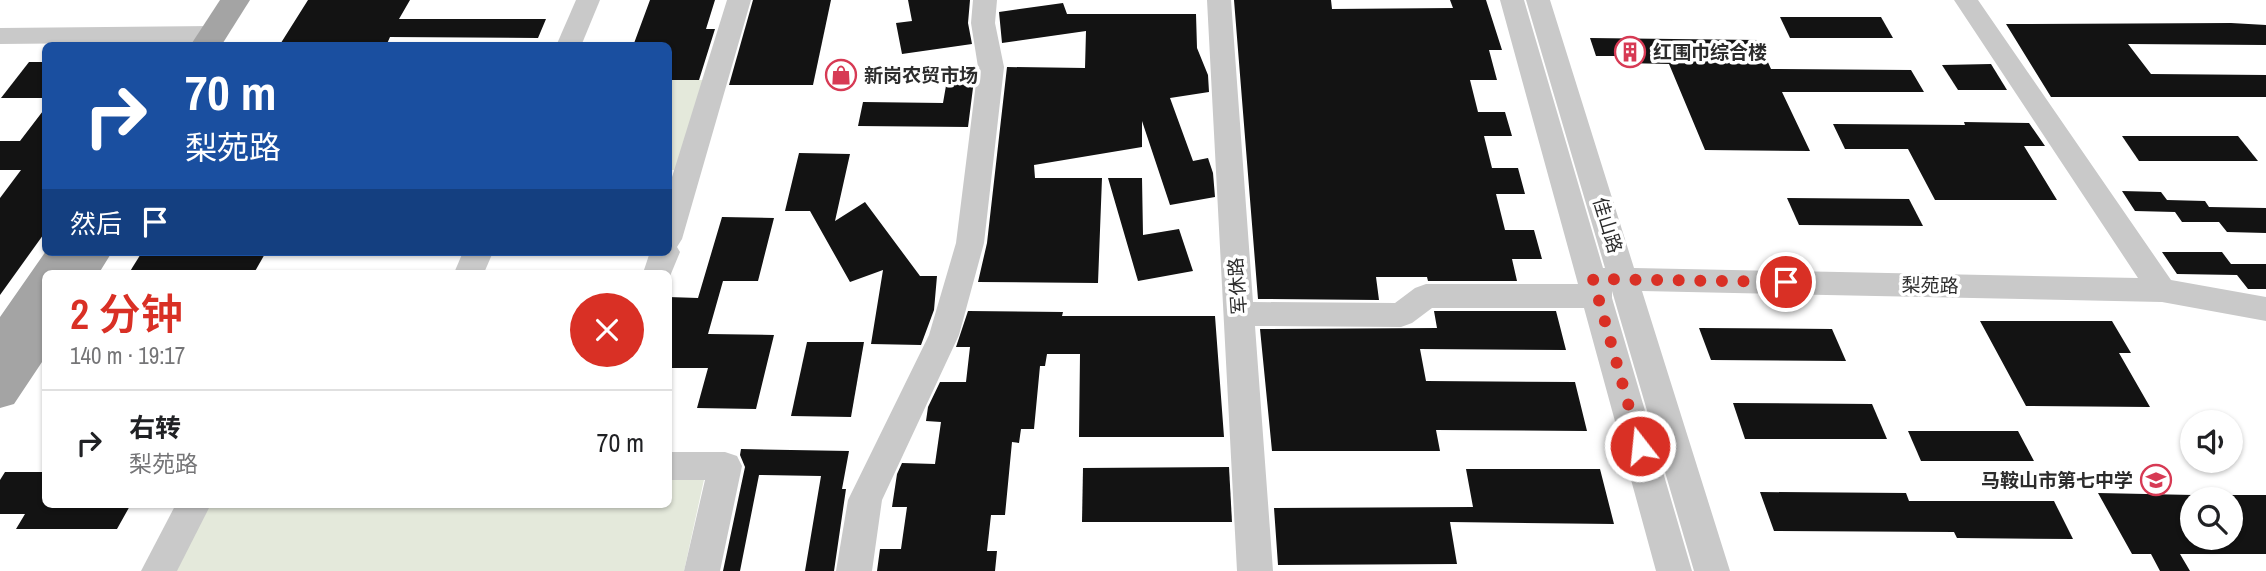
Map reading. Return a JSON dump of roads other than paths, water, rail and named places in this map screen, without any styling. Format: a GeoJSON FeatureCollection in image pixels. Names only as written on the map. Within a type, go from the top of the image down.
{"type":"FeatureCollection","features":[{"type":"Feature","properties":{"kind":"main road"},"geometry":{"type":"LineString","coordinates":[[217,42],[235,0]]}},
{"type":"Feature","properties":{"kind":"main road"},"geometry":{"type":"LineString","coordinates":[[217,42],[263,0]]}},
{"type":"Feature","properties":{"kind":"main road"},"geometry":{"type":"LineString","coordinates":[[0,346],[42,285]]}},
{"type":"Feature","properties":{"kind":"main road"},"geometry":{"type":"LineString","coordinates":[[0,392],[42,330]]}},
{"type":"Feature","properties":{"kind":"street"},"geometry":{"type":"LineString","coordinates":[[570,42],[588,0]]}},
{"type":"Feature","properties":{"kind":"street"},"geometry":{"type":"LineString","coordinates":[[672,226],[739,0]]}},
{"type":"Feature","properties":{"kind":"street"},"geometry":{"type":"LineString","coordinates":[[854,571],[865,500],[944,335],[970,243],[991,67],[983,23],[985,0]]}},
{"type":"Feature","properties":{"kind":"street","name":"军休路"},"geometry":{"type":"LineString","coordinates":[[1219,0],[1255,571]]}},
{"type":"Feature","properties":{"kind":"street","name":"佳山路"},"geometry":{"type":"LineString","coordinates":[[1512,0],[1596,288],[1674,571]]}},
{"type":"Feature","properties":{"kind":"street","name":"佳山路"},"geometry":{"type":"LineString","coordinates":[[1538,0],[1713,571]]}},
{"type":"Feature","properties":{"kind":"street"},"geometry":{"type":"LineString","coordinates":[[1966,0],[2162,290]]}},
{"type":"Feature","properties":{"kind":"street"},"geometry":{"type":"LineString","coordinates":[[0,36],[217,42]]}},
{"type":"Feature","properties":{"kind":"street","name":"梨苑路"},"geometry":{"type":"LineString","coordinates":[[1239,314],[1401,315],[1426,296],[1596,288],[1625,279],[2162,290],[2266,309]]}},
{"type":"Feature","properties":{"kind":"street"},"geometry":{"type":"LineString","coordinates":[[672,466],[725,466],[702,571]]}},
{"type":"Feature","properties":{"kind":"street"},"geometry":{"type":"LineString","coordinates":[[159,571],[192,508]]}},
{"type":"Feature","properties":{"kind":"place","name":"红围巾综合楼"},"geometry":{"type":"Point","coordinates":[1630,52]}},
{"type":"Feature","properties":{"kind":"place","name":"新岗农贸市场"},"geometry":{"type":"Point","coordinates":[841,75]}},
{"type":"Feature","properties":{"kind":"place","name":"马鞍山市第七中学"},"geometry":{"type":"Point","coordinates":[2156,480]}}]}
